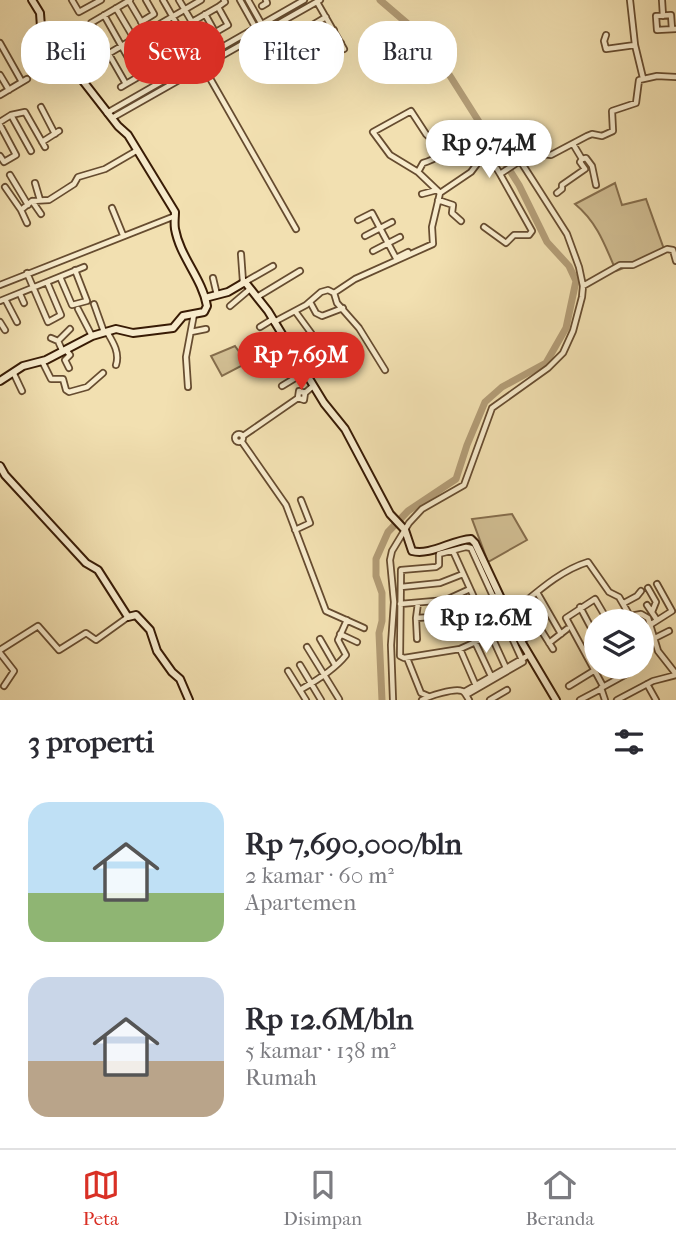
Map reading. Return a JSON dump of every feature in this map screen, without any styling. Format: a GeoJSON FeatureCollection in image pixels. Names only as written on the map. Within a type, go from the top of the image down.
{"type":"FeatureCollection","features":[{"type":"Feature","properties":{"kind":"street"},"geometry":{"type":"LineString","coordinates":[[0,381],[23,366],[54,356],[92,336],[118,329],[134,333],[169,329],[175,327],[183,316],[205,310],[207,306],[174,227],[176,216],[128,135],[109,115],[41,27],[40,13],[32,0]]}},
{"type":"Feature","properties":{"kind":"street"},"geometry":{"type":"LineString","coordinates":[[72,0],[79,12],[91,3],[101,0]]}},
{"type":"Feature","properties":{"kind":"street"},"geometry":{"type":"LineString","coordinates":[[94,21],[129,0],[140,21]]}},
{"type":"Feature","properties":{"kind":"street"},"geometry":{"type":"LineString","coordinates":[[146,0],[158,21]]}},
{"type":"Feature","properties":{"kind":"street"},"geometry":{"type":"LineString","coordinates":[[163,0],[174,21]]}},
{"type":"Feature","properties":{"kind":"street"},"geometry":{"type":"LineString","coordinates":[[179,0],[191,21]]}},
{"type":"Feature","properties":{"kind":"street"},"geometry":{"type":"LineString","coordinates":[[165,21],[191,2],[201,0]]}},
{"type":"Feature","properties":{"kind":"street"},"geometry":{"type":"LineString","coordinates":[[194,21],[218,7],[224,0]]}},
{"type":"Feature","properties":{"kind":"street"},"geometry":{"type":"LineString","coordinates":[[240,0],[252,21]]}},
{"type":"Feature","properties":{"kind":"street"},"geometry":{"type":"LineString","coordinates":[[248,0],[260,21]]}},
{"type":"Feature","properties":{"kind":"street"},"geometry":{"type":"LineString","coordinates":[[267,21],[304,0]]}},
{"type":"Feature","properties":{"kind":"street"},"geometry":{"type":"LineString","coordinates":[[630,0],[635,45],[643,78]]}},
{"type":"Feature","properties":{"kind":"street"},"geometry":{"type":"LineString","coordinates":[[662,0],[663,16]]}},
{"type":"Feature","properties":{"kind":"street"},"geometry":{"type":"LineString","coordinates":[[281,21],[318,1],[328,21]]}},
{"type":"Feature","properties":{"kind":"street"},"geometry":{"type":"LineString","coordinates":[[218,7],[228,25],[225,27]]}},
{"type":"Feature","properties":{"kind":"street"},"geometry":{"type":"LineString","coordinates":[[116,8],[124,22]]}},
{"type":"Feature","properties":{"kind":"street"},"geometry":{"type":"LineString","coordinates":[[143,21],[154,14]]}},
{"type":"Feature","properties":{"kind":"street"},"geometry":{"type":"LineString","coordinates":[[104,15],[124,51]]}},
{"type":"Feature","properties":{"kind":"street"},"geometry":{"type":"LineString","coordinates":[[205,15],[209,21]]}},
{"type":"Feature","properties":{"kind":"street"},"geometry":{"type":"LineString","coordinates":[[671,15],[674,29],[657,30],[656,16],[671,15]]}},
{"type":"Feature","properties":{"kind":"street"},"geometry":{"type":"LineString","coordinates":[[319,21],[326,17]]}},
{"type":"Feature","properties":{"kind":"street"},"geometry":{"type":"LineString","coordinates":[[606,35],[606,49],[635,45]]}},
{"type":"Feature","properties":{"kind":"street"},"geometry":{"type":"LineString","coordinates":[[0,43],[24,80],[0,95]]}},
{"type":"Feature","properties":{"kind":"street"},"geometry":{"type":"LineString","coordinates":[[110,53],[124,44]]}},
{"type":"Feature","properties":{"kind":"street"},"geometry":{"type":"LineString","coordinates":[[110,58],[124,86],[127,84]]}},
{"type":"Feature","properties":{"kind":"street"},"geometry":{"type":"LineString","coordinates":[[0,77],[9,90]]}},
{"type":"Feature","properties":{"kind":"street"},"geometry":{"type":"LineString","coordinates":[[501,173],[532,153],[551,155],[592,134],[602,136],[614,131],[612,111],[636,103],[638,82],[643,78],[676,77]]}},
{"type":"Feature","properties":{"kind":"street"},"geometry":{"type":"LineString","coordinates":[[109,115],[160,84]]}},
{"type":"Feature","properties":{"kind":"street"},"geometry":{"type":"LineString","coordinates":[[109,115],[168,84]]}},
{"type":"Feature","properties":{"kind":"street"},"geometry":{"type":"LineString","coordinates":[[211,84],[296,229]]}},
{"type":"Feature","properties":{"kind":"street"},"geometry":{"type":"LineString","coordinates":[[0,156],[4,162],[16,155],[0,124],[11,116],[25,112],[43,144],[57,133],[41,107]]}},
{"type":"Feature","properties":{"kind":"street"},"geometry":{"type":"LineString","coordinates":[[380,267],[433,244],[432,228],[438,191],[418,172],[390,155],[373,132],[411,111],[426,134],[445,152]]}},
{"type":"Feature","properties":{"kind":"street"},"geometry":{"type":"LineString","coordinates":[[11,116],[31,151]]}},
{"type":"Feature","properties":{"kind":"street"},"geometry":{"type":"LineString","coordinates":[[418,172],[423,163],[437,158],[454,146],[479,139],[532,230],[529,234],[516,234],[506,243],[484,227]]}},
{"type":"Feature","properties":{"kind":"street"},"geometry":{"type":"LineString","coordinates":[[557,193],[562,189],[562,185],[584,169],[580,162],[582,159],[573,145]]}},
{"type":"Feature","properties":{"kind":"street"},"geometry":{"type":"LineString","coordinates":[[454,146],[458,153],[466,153]]}},
{"type":"Feature","properties":{"kind":"street"},"geometry":{"type":"LineString","coordinates":[[20,210],[30,203],[49,200],[74,184],[78,177],[105,169],[136,151]]}},
{"type":"Feature","properties":{"kind":"street"},"geometry":{"type":"LineString","coordinates":[[422,194],[438,191],[471,172],[487,152]]}},
{"type":"Feature","properties":{"kind":"street"},"geometry":{"type":"LineString","coordinates":[[582,159],[586,158],[590,162],[596,185]]}},
{"type":"Feature","properties":{"kind":"street"},"geometry":{"type":"LineString","coordinates":[[393,700],[391,645],[394,602],[390,560],[393,548],[422,509],[465,483],[492,408],[548,368],[563,353],[577,318],[583,286],[579,267],[567,234],[521,162]]}},
{"type":"Feature","properties":{"kind":"street"},"geometry":{"type":"LineString","coordinates":[[10,175],[41,214]]}},
{"type":"Feature","properties":{"kind":"street"},"geometry":{"type":"LineString","coordinates":[[35,183],[40,200]]}},
{"type":"Feature","properties":{"kind":"street"},"geometry":{"type":"LineString","coordinates":[[5,187],[27,223]]}},
{"type":"Feature","properties":{"kind":"street"},"geometry":{"type":"LineString","coordinates":[[438,200],[453,205],[452,214],[461,221]]}},
{"type":"Feature","properties":{"kind":"street"},"geometry":{"type":"LineString","coordinates":[[111,208],[123,235]]}},
{"type":"Feature","properties":{"kind":"street"},"geometry":{"type":"LineString","coordinates":[[358,220],[372,213],[397,259]]}},
{"type":"Feature","properties":{"kind":"street"},"geometry":{"type":"LineString","coordinates":[[0,285],[176,216]]}},
{"type":"Feature","properties":{"kind":"street"},"geometry":{"type":"LineString","coordinates":[[365,236],[392,222]]}},
{"type":"Feature","properties":{"kind":"street"},"geometry":{"type":"LineString","coordinates":[[373,251],[400,237]]}},
{"type":"Feature","properties":{"kind":"street"},"geometry":{"type":"LineString","coordinates":[[583,286],[620,265],[633,265],[667,249],[673,250],[676,258]]}},
{"type":"Feature","properties":{"kind":"street"},"geometry":{"type":"LineString","coordinates":[[334,293],[408,251]]}},
{"type":"Feature","properties":{"kind":"street"},"geometry":{"type":"LineString","coordinates":[[241,254],[244,282],[274,321],[313,386],[350,437],[391,515],[405,529],[411,550],[415,553],[471,539],[477,545],[522,661]]}},
{"type":"Feature","properties":{"kind":"street"},"geometry":{"type":"LineString","coordinates":[[205,298],[228,292],[272,266]]}},
{"type":"Feature","properties":{"kind":"street"},"geometry":{"type":"LineString","coordinates":[[17,322],[3,300],[84,267]]}},
{"type":"Feature","properties":{"kind":"street"},"geometry":{"type":"LineString","coordinates":[[60,277],[72,305],[87,301],[75,271]]}},
{"type":"Feature","properties":{"kind":"street"},"geometry":{"type":"LineString","coordinates":[[257,297],[300,271]]}},
{"type":"Feature","properties":{"kind":"street"},"geometry":{"type":"LineString","coordinates":[[27,273],[48,322],[61,315],[47,282]]}},
{"type":"Feature","properties":{"kind":"street"},"geometry":{"type":"LineString","coordinates":[[213,278],[217,295]]}},
{"type":"Feature","properties":{"kind":"street"},"geometry":{"type":"LineString","coordinates":[[230,306],[250,289]]}},
{"type":"Feature","properties":{"kind":"street"},"geometry":{"type":"LineString","coordinates":[[260,327],[295,311],[326,290],[334,293]]}},
{"type":"Feature","properties":{"kind":"street"},"geometry":{"type":"LineString","coordinates":[[334,293],[336,300],[367,340],[385,370]]}},
{"type":"Feature","properties":{"kind":"street"},"geometry":{"type":"LineString","coordinates":[[20,294],[24,303]]}},
{"type":"Feature","properties":{"kind":"street"},"geometry":{"type":"LineString","coordinates":[[310,302],[316,313],[322,317],[343,307]]}},
{"type":"Feature","properties":{"kind":"street"},"geometry":{"type":"LineString","coordinates":[[94,304],[117,355],[116,365]]}},
{"type":"Feature","properties":{"kind":"street"},"geometry":{"type":"LineString","coordinates":[[78,309],[92,336]]}},
{"type":"Feature","properties":{"kind":"street"},"geometry":{"type":"LineString","coordinates":[[295,311],[314,337]]}},
{"type":"Feature","properties":{"kind":"street"},"geometry":{"type":"LineString","coordinates":[[188,387],[186,357],[194,314]]}},
{"type":"Feature","properties":{"kind":"street"},"geometry":{"type":"LineString","coordinates":[[0,322],[5,330]]}},
{"type":"Feature","properties":{"kind":"street"},"geometry":{"type":"LineString","coordinates":[[58,341],[70,329]]}},
{"type":"Feature","properties":{"kind":"street"},"geometry":{"type":"LineString","coordinates":[[191,332],[206,329]]}},
{"type":"Feature","properties":{"kind":"street"},"geometry":{"type":"LineString","coordinates":[[51,338],[58,341],[69,355],[65,360],[69,368]]}},
{"type":"Feature","properties":{"kind":"street"},"geometry":{"type":"LineString","coordinates":[[42,360],[51,379],[63,379],[69,392],[87,387],[103,373]]}},
{"type":"Feature","properties":{"kind":"street"},"geometry":{"type":"LineString","coordinates":[[23,366],[26,374]]}},
{"type":"Feature","properties":{"kind":"street"},"geometry":{"type":"LineString","coordinates":[[282,386],[305,372]]}},
{"type":"Feature","properties":{"kind":"street"},"geometry":{"type":"LineString","coordinates":[[13,374],[22,391]]}},
{"type":"Feature","properties":{"kind":"street"},"geometry":{"type":"LineString","coordinates":[[313,386],[305,393],[304,400],[298,398],[242,439],[286,505],[326,611],[364,628]]}},
{"type":"Feature","properties":{"kind":"street"},"geometry":{"type":"LineString","coordinates":[[0,466],[3,473],[86,563],[98,570],[128,617]]}},
{"type":"Feature","properties":{"kind":"street"},"geometry":{"type":"LineString","coordinates":[[295,530],[310,523],[301,500]]}},
{"type":"Feature","properties":{"kind":"street"},"geometry":{"type":"LineString","coordinates":[[491,635],[460,649],[402,658],[399,655],[400,571],[436,567],[439,565],[438,555],[471,548],[529,657],[556,700]]}},
{"type":"Feature","properties":{"kind":"street"},"geometry":{"type":"LineString","coordinates":[[453,551],[507,669]]}},
{"type":"Feature","properties":{"kind":"street"},"geometry":{"type":"LineString","coordinates":[[509,615],[529,597],[568,571],[588,562],[609,592],[617,594],[627,609]]}},
{"type":"Feature","properties":{"kind":"street"},"geometry":{"type":"LineString","coordinates":[[401,587],[440,583],[463,574]]}},
{"type":"Feature","properties":{"kind":"street"},"geometry":{"type":"LineString","coordinates":[[654,622],[672,611],[657,583]]}},
{"type":"Feature","properties":{"kind":"street"},"geometry":{"type":"LineString","coordinates":[[648,588],[656,602],[653,609]]}},
{"type":"Feature","properties":{"kind":"street"},"geometry":{"type":"LineString","coordinates":[[400,604],[446,600],[470,589]]}},
{"type":"Feature","properties":{"kind":"street"},"geometry":{"type":"LineString","coordinates":[[624,603],[641,591]]}},
{"type":"Feature","properties":{"kind":"street"},"geometry":{"type":"LineString","coordinates":[[538,594],[561,634]]}},
{"type":"Feature","properties":{"kind":"street"},"geometry":{"type":"LineString","coordinates":[[416,618],[443,617],[496,596]]}},
{"type":"Feature","properties":{"kind":"street"},"geometry":{"type":"LineString","coordinates":[[584,650],[566,618],[596,599],[601,609]]}},
{"type":"Feature","properties":{"kind":"street"},"geometry":{"type":"LineString","coordinates":[[417,639],[418,603]]}},
{"type":"Feature","properties":{"kind":"street"},"geometry":{"type":"LineString","coordinates":[[646,605],[649,609]]}},
{"type":"Feature","properties":{"kind":"street"},"geometry":{"type":"LineString","coordinates":[[580,607],[584,615]]}},
{"type":"Feature","properties":{"kind":"street"},"geometry":{"type":"LineString","coordinates":[[531,614],[552,649]]}},
{"type":"Feature","properties":{"kind":"street"},"geometry":{"type":"LineString","coordinates":[[654,615],[657,620]]}},
{"type":"Feature","properties":{"kind":"street"},"geometry":{"type":"LineString","coordinates":[[4,686],[14,671],[0,652],[38,626],[59,650],[85,633],[96,639],[128,617],[139,617],[150,630],[158,652],[181,680],[189,700]]}},
{"type":"Feature","properties":{"kind":"street"},"geometry":{"type":"LineString","coordinates":[[300,690],[324,676],[346,655],[339,637],[347,620]]}},
{"type":"Feature","properties":{"kind":"street"},"geometry":{"type":"LineString","coordinates":[[452,635],[484,620]]}},
{"type":"Feature","properties":{"kind":"street"},"geometry":{"type":"LineString","coordinates":[[521,641],[541,629]]}},
{"type":"Feature","properties":{"kind":"street"},"geometry":{"type":"LineString","coordinates":[[549,643],[567,629]]}},
{"type":"Feature","properties":{"kind":"street"},"geometry":{"type":"LineString","coordinates":[[332,631],[339,637],[357,642]]}},
{"type":"Feature","properties":{"kind":"street"},"geometry":{"type":"LineString","coordinates":[[654,638],[669,631]]}},
{"type":"Feature","properties":{"kind":"street"},"geometry":{"type":"LineString","coordinates":[[320,639],[335,665]]}},
{"type":"Feature","properties":{"kind":"street"},"geometry":{"type":"LineString","coordinates":[[619,700],[647,684],[676,674],[665,663],[654,641]]}},
{"type":"Feature","properties":{"kind":"street"},"geometry":{"type":"LineString","coordinates":[[475,642],[492,677]]}},
{"type":"Feature","properties":{"kind":"street"},"geometry":{"type":"LineString","coordinates":[[307,647],[339,699]]}},
{"type":"Feature","properties":{"kind":"street"},"geometry":{"type":"LineString","coordinates":[[460,649],[477,686]]}},
{"type":"Feature","properties":{"kind":"street"},"geometry":{"type":"LineString","coordinates":[[422,700],[457,690],[466,696],[477,686],[529,657]]}},
{"type":"Feature","properties":{"kind":"street"},"geometry":{"type":"LineString","coordinates":[[407,658],[421,693],[428,697]]}},
{"type":"Feature","properties":{"kind":"street"},"geometry":{"type":"LineString","coordinates":[[300,665],[321,700]]}},
{"type":"Feature","properties":{"kind":"street"},"geometry":{"type":"LineString","coordinates":[[288,671],[306,700]]}},
{"type":"Feature","properties":{"kind":"street"},"geometry":{"type":"LineString","coordinates":[[569,686],[584,677]]}},
{"type":"Feature","properties":{"kind":"street"},"geometry":{"type":"LineString","coordinates":[[599,679],[605,700]]}},
{"type":"Feature","properties":{"kind":"street"},"geometry":{"type":"LineString","coordinates":[[580,700],[617,679]]}},
{"type":"Feature","properties":{"kind":"street"},"geometry":{"type":"LineString","coordinates":[[647,684],[656,700]]}},
{"type":"Feature","properties":{"kind":"street"},"geometry":{"type":"LineString","coordinates":[[490,700],[507,690]]}},
{"type":"Feature","properties":{"kind":"street"},"geometry":{"type":"LineString","coordinates":[[632,692],[636,700]]}},
{"type":"Feature","properties":{"kind":"shaded area"},"geometry":{"type":"Polygon","coordinates":[[[615,183],[622,205],[646,199],[665,252],[616,271],[595,226],[575,204],[615,183]]]}},
{"type":"Feature","properties":{"kind":"shaded area"},"geometry":{"type":"Polygon","coordinates":[[[235,346],[247,363],[222,376],[211,356],[235,346]]]}},
{"type":"Feature","properties":{"kind":"shaded area"},"geometry":{"type":"Polygon","coordinates":[[[512,514],[527,540],[488,562],[472,519],[512,514]]]}},
{"type":"Feature","properties":{"kind":"waterway"},"geometry":{"type":"LineString","coordinates":[[380,0],[422,36],[445,68],[519,185],[547,242],[569,266],[576,281],[566,328],[546,363],[502,387],[485,402],[456,479],[408,511],[388,532],[376,559],[376,576],[382,593],[379,633],[382,700]]}}]}
